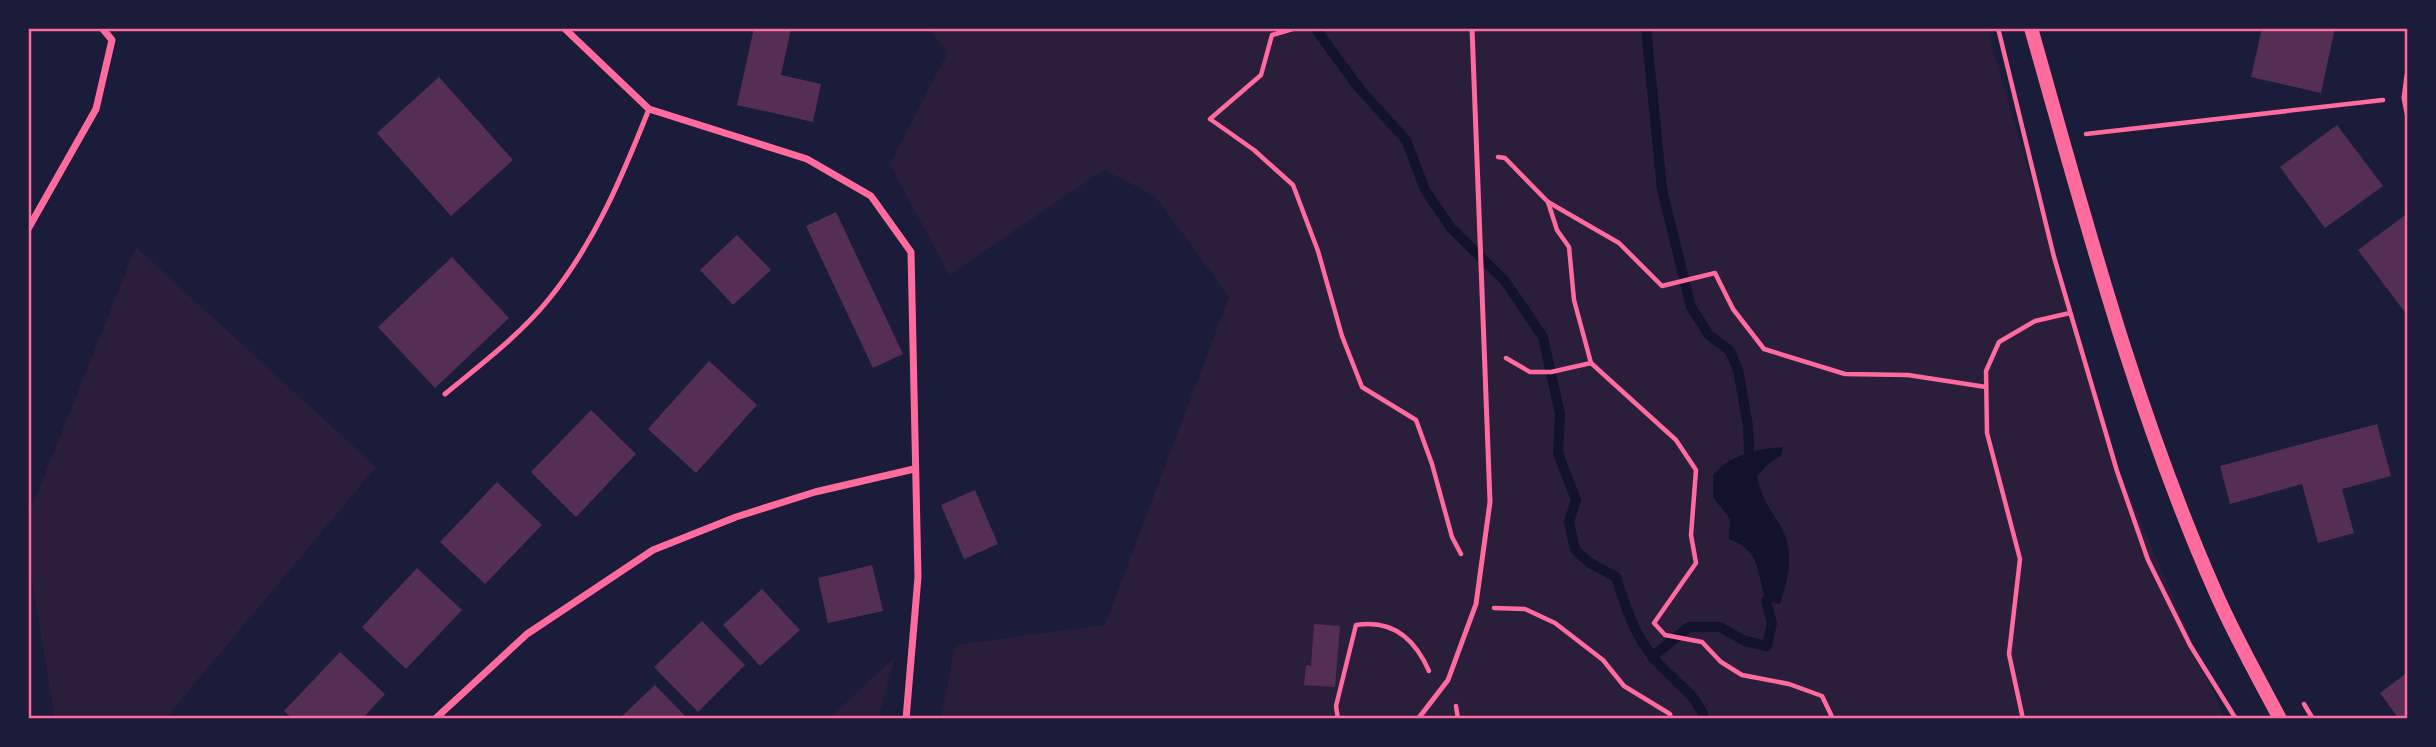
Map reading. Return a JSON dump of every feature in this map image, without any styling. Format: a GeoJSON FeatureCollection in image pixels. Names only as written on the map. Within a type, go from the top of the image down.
{"type":"FeatureCollection","features":[{"type":"Feature","properties":{"kind":"main road"},"geometry":{"type":"LineString","coordinates":[[2031,28],[2108,298],[2158,446],[2216,592],[2280,719]]}},
{"type":"Feature","properties":{"kind":"street"},"geometry":{"type":"LineString","coordinates":[[28,229],[96,110],[112,40],[102,28]]}},
{"type":"Feature","properties":{"kind":"street"},"geometry":{"type":"LineString","coordinates":[[564,28],[649,109],[807,159],[870,196],[911,252],[918,577],[906,719]]}},
{"type":"Feature","properties":{"kind":"street"},"geometry":{"type":"LineString","coordinates":[[2408,75],[2405,98],[2408,113]]}},
{"type":"Feature","properties":{"kind":"street"},"geometry":{"type":"LineString","coordinates":[[435,719],[527,634],[653,550],[737,517],[814,492],[914,469]]}},
{"type":"Feature","properties":{"kind":"lane"},"geometry":{"type":"LineString","coordinates":[[1418,719],[1447,680],[1476,604],[1490,502],[1479,156],[1472,28]]}},
{"type":"Feature","properties":{"kind":"lane"},"geometry":{"type":"LineString","coordinates":[[445,394],[548,301],[590,242],[614,195],[649,109]]}},
{"type":"Feature","properties":{"kind":"path"},"geometry":{"type":"LineString","coordinates":[[1296,28],[1272,35],[1261,75],[1210,119],[1254,150],[1293,185],[1318,251],[1342,336],[1362,387],[1416,420],[1452,537],[1479,585]]}},
{"type":"Feature","properties":{"kind":"path"},"geometry":{"type":"LineString","coordinates":[[1998,28],[2054,257],[2148,560],[2190,645],[2236,719]]}},
{"type":"Feature","properties":{"kind":"path"},"geometry":{"type":"LineString","coordinates":[[2062,137],[2405,98]]}},
{"type":"Feature","properties":{"kind":"path"},"geometry":{"type":"LineString","coordinates":[[1479,156],[1505,158],[1548,202],[1619,243],[1662,286],[1715,273],[1733,309],[1765,349],[1845,374],[1908,376],[1986,387]]}},
{"type":"Feature","properties":{"kind":"path"},"geometry":{"type":"LineString","coordinates":[[1548,202],[1557,230],[1569,247],[1576,311],[1591,363],[1676,440],[1696,470],[1691,535],[1696,563],[1654,623],[1665,635],[1702,642],[1721,662],[1742,675],[1789,684],[1822,696],[1833,719]]}},
{"type":"Feature","properties":{"kind":"path"},"geometry":{"type":"LineString","coordinates":[[2023,719],[2009,654],[2020,559],[1987,433],[1986,371],[1999,342],[2035,321],[2070,313]]}},
{"type":"Feature","properties":{"kind":"path"},"geometry":{"type":"LineString","coordinates":[[1486,354],[1510,359],[1530,372],[1551,372],[1591,363]]}},
{"type":"Feature","properties":{"kind":"path"},"geometry":{"type":"LineString","coordinates":[[1476,604],[1525,610],[1555,623],[1603,660],[1624,686],[1670,714],[1671,719]]}},
{"type":"Feature","properties":{"kind":"path"},"geometry":{"type":"LineString","coordinates":[[1338,719],[1336,706],[1356,625],[1373,623],[1405,634],[1422,655],[1438,693]]}},
{"type":"Feature","properties":{"kind":"shaded area"},"geometry":{"type":"Polygon","coordinates":[[[928,28],[1987,28],[2105,437],[2225,719],[941,719],[955,645],[1105,625],[1229,297],[1155,196],[1104,170],[949,275],[890,164],[948,52],[928,28]]]}},
{"type":"Feature","properties":{"kind":"shaded area"},"geometry":{"type":"Polygon","coordinates":[[[136,247],[376,467],[165,719],[55,719],[28,556],[28,517],[136,247]]]}},
{"type":"Feature","properties":{"kind":"shaded area"},"geometry":{"type":"Polygon","coordinates":[[[1783,447],[1781,456],[1768,464],[1757,476],[1763,497],[1780,525],[1788,545],[1788,574],[1780,604],[1766,601],[1753,556],[1740,544],[1729,539],[1730,519],[1713,497],[1713,475],[1736,457],[1783,447]]]}},
{"type":"Feature","properties":{"kind":"shaded area"},"geometry":{"type":"Polygon","coordinates":[[[895,657],[878,719],[829,719],[895,657]]]}},
{"type":"Feature","properties":{"kind":"building"},"geometry":{"type":"Polygon","coordinates":[[[754,28],[791,29],[781,75],[821,84],[813,122],[737,105],[754,28]]]}},
{"type":"Feature","properties":{"kind":"building"},"geometry":{"type":"Polygon","coordinates":[[[2262,28],[2335,28],[2321,93],[2251,77],[2262,28]]]}},
{"type":"Feature","properties":{"kind":"building"},"geometry":{"type":"Polygon","coordinates":[[[439,77],[513,160],[451,216],[377,133],[439,77]]]}},
{"type":"Feature","properties":{"kind":"building"},"geometry":{"type":"Polygon","coordinates":[[[2337,125],[2383,186],[2325,228],[2280,167],[2337,125]]]}},
{"type":"Feature","properties":{"kind":"building"},"geometry":{"type":"Polygon","coordinates":[[[836,212],[903,354],[873,368],[806,226],[836,212]]]}},
{"type":"Feature","properties":{"kind":"building"},"geometry":{"type":"Polygon","coordinates":[[[2408,213],[2408,308],[2404,311],[2358,250],[2408,213]]]}},
{"type":"Feature","properties":{"kind":"building"},"geometry":{"type":"Polygon","coordinates":[[[737,235],[771,270],[733,305],[700,270],[737,235]]]}},
{"type":"Feature","properties":{"kind":"building"},"geometry":{"type":"Polygon","coordinates":[[[452,257],[509,318],[435,388],[378,327],[452,257]]]}},
{"type":"Feature","properties":{"kind":"building"},"geometry":{"type":"Polygon","coordinates":[[[709,361],[757,405],[696,473],[648,429],[709,361]]]}},
{"type":"Feature","properties":{"kind":"building"},"geometry":{"type":"Polygon","coordinates":[[[591,410],[636,454],[576,517],[531,472],[591,410]]]}},
{"type":"Feature","properties":{"kind":"building"},"geometry":{"type":"Polygon","coordinates":[[[2377,424],[2391,476],[2342,489],[2354,533],[2318,543],[2302,484],[2230,504],[2220,466],[2377,424]]]}},
{"type":"Feature","properties":{"kind":"building"},"geometry":{"type":"Polygon","coordinates":[[[497,482],[542,525],[485,584],[440,542],[497,482]]]}},
{"type":"Feature","properties":{"kind":"building"},"geometry":{"type":"Polygon","coordinates":[[[975,490],[998,544],[964,559],[941,505],[975,490]]]}},
{"type":"Feature","properties":{"kind":"building"},"geometry":{"type":"Polygon","coordinates":[[[872,565],[883,611],[828,623],[818,578],[872,565]]]}},
{"type":"Feature","properties":{"kind":"building"},"geometry":{"type":"Polygon","coordinates":[[[417,568],[462,610],[406,669],[362,627],[417,568]]]}},
{"type":"Feature","properties":{"kind":"building"},"geometry":{"type":"Polygon","coordinates":[[[762,589],[800,630],[760,666],[723,625],[762,589]]]}},
{"type":"Feature","properties":{"kind":"building"},"geometry":{"type":"Polygon","coordinates":[[[702,621],[745,665],[698,712],[654,667],[702,621]]]}},
{"type":"Feature","properties":{"kind":"building"},"geometry":{"type":"Polygon","coordinates":[[[1314,624],[1340,626],[1335,687],[1304,685],[1306,665],[1311,666],[1314,624]]]}},
{"type":"Feature","properties":{"kind":"building"},"geometry":{"type":"Polygon","coordinates":[[[340,652],[385,694],[362,719],[293,719],[284,711],[340,652]]]}},
{"type":"Feature","properties":{"kind":"building"},"geometry":{"type":"Polygon","coordinates":[[[2408,672],[2408,719],[2399,719],[2380,693],[2408,672]]]}},
{"type":"Feature","properties":{"kind":"building"},"geometry":{"type":"Polygon","coordinates":[[[655,685],[686,717],[619,719],[655,685]]]}},
{"type":"Feature","properties":{"kind":"waterway"},"geometry":{"type":"LineString","coordinates":[[1315,28],[1359,88],[1406,140],[1425,190],[1451,228],[1505,281],[1543,337],[1560,414],[1558,453],[1576,500],[1569,522],[1575,550],[1590,563],[1616,577],[1640,639],[1660,666],[1688,692],[1705,719]]}},
{"type":"Feature","properties":{"kind":"waterway"},"geometry":{"type":"LineString","coordinates":[[1646,28],[1662,189],[1691,307],[1709,335],[1730,351],[1738,370],[1748,426],[1749,453]]}},
{"type":"Feature","properties":{"kind":"waterway"},"geometry":{"type":"LineString","coordinates":[[1652,657],[1689,627],[1720,627],[1745,641],[1767,646],[1772,623],[1766,601]]}}]}
